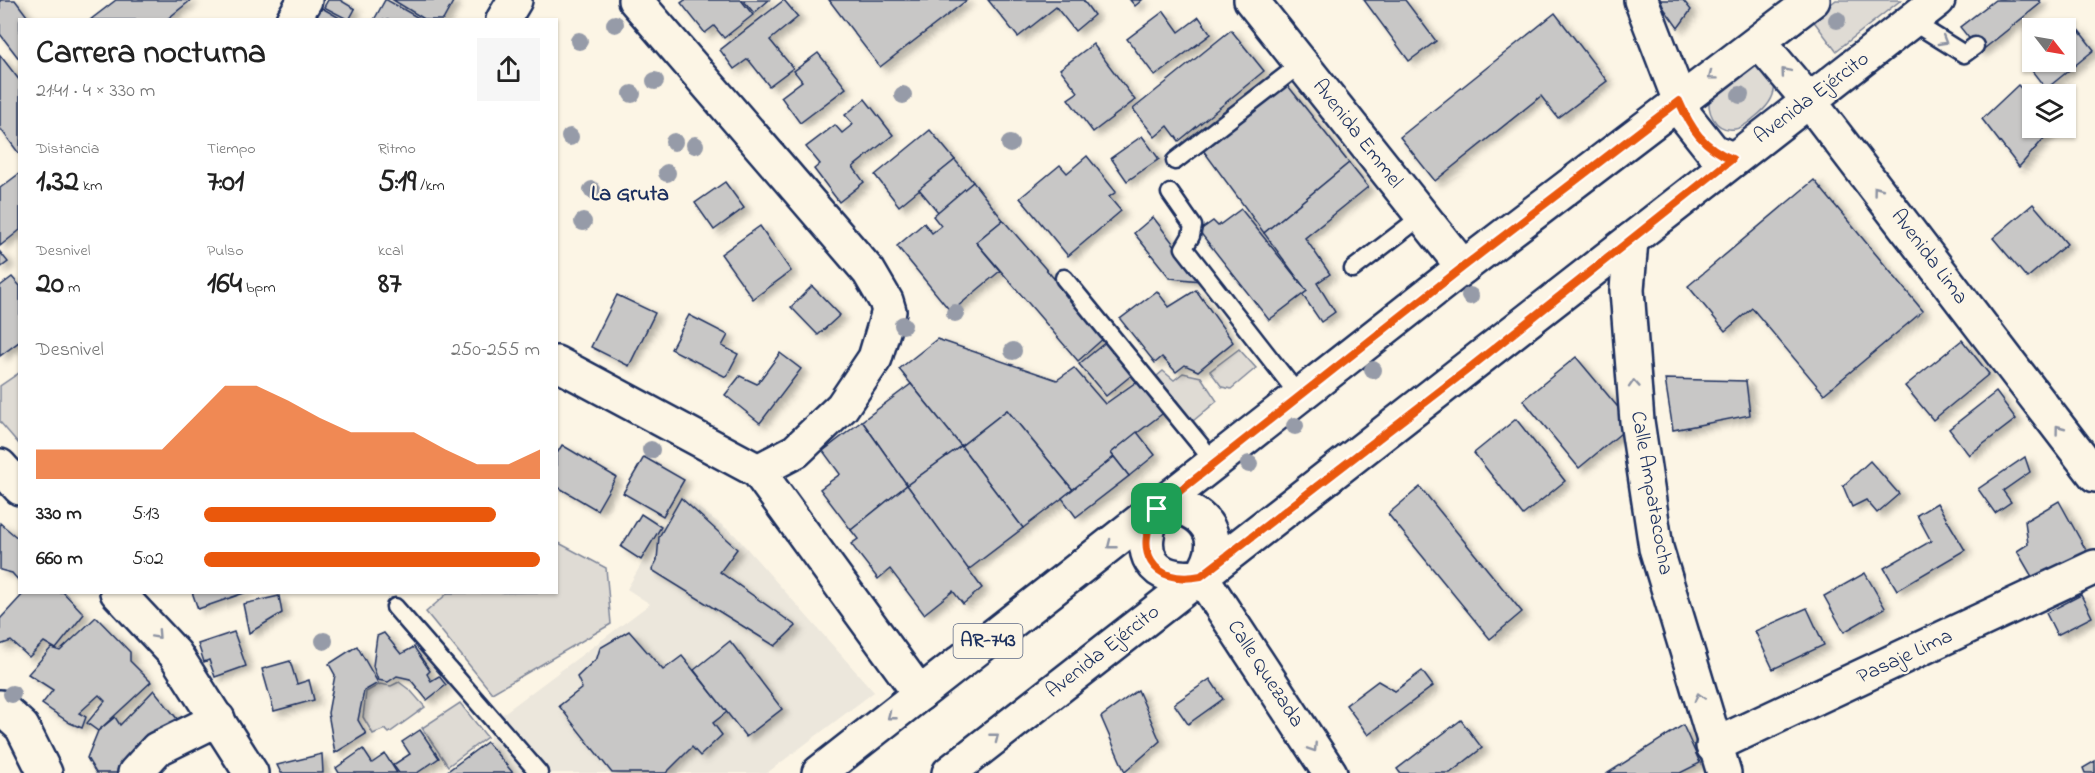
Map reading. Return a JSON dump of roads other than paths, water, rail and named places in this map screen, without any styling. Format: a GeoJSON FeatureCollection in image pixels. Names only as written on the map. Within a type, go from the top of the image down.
{"type":"FeatureCollection","features":[{"type":"Feature","properties":{"kind":"street"},"geometry":{"type":"LineString","coordinates":[[293,18],[305,0]]}},
{"type":"Feature","properties":{"kind":"street"},"geometry":{"type":"LineString","coordinates":[[504,18],[515,0]]}},
{"type":"Feature","properties":{"kind":"street"},"geometry":{"type":"LineString","coordinates":[[635,0],[869,272],[886,301],[889,311],[874,358],[842,407],[796,451],[758,471]]}},
{"type":"Feature","properties":{"kind":"street","name":"Avenida Emmel"},"geometry":{"type":"LineString","coordinates":[[1251,0],[1463,267]]}},
{"type":"Feature","properties":{"kind":"street"},"geometry":{"type":"LineString","coordinates":[[1641,0],[1679,101],[1698,135],[1713,151],[1732,159]]}},
{"type":"Feature","properties":{"kind":"street","name":"AR-743"},"geometry":{"type":"LineString","coordinates":[[819,773],[1463,267],[1813,0]]}},
{"type":"Feature","properties":{"kind":"street","name":"Avenida Ejército"},"geometry":{"type":"LineString","coordinates":[[949,773],[1254,537],[1732,159],[1810,102],[1938,0]]}},
{"type":"Feature","properties":{"kind":"street","name":"Avenida Lima"},"geometry":{"type":"LineString","coordinates":[[1759,42],[1810,102],[2095,475]]}},
{"type":"Feature","properties":{"kind":"street","name":"Calle Ampatacocha"},"geometry":{"type":"LineString","coordinates":[[1631,240],[1627,290],[1636,410],[1656,548],[1718,759]]}},
{"type":"Feature","properties":{"kind":"street"},"geometry":{"type":"LineString","coordinates":[[558,364],[758,471],[920,694]]}},
{"type":"Feature","properties":{"kind":"street"},"geometry":{"type":"LineString","coordinates":[[0,466],[18,486]]}},
{"type":"Feature","properties":{"kind":"street"},"geometry":{"type":"LineString","coordinates":[[1176,506],[1193,511],[1207,524],[1213,542],[1211,561],[1201,576],[1182,580],[1165,574],[1151,561],[1145,544],[1147,525],[1157,509],[1176,506]]}},
{"type":"Feature","properties":{"kind":"street","name":"Pasaje Lima"},"geometry":{"type":"LineString","coordinates":[[1718,759],[2095,567]]}},
{"type":"Feature","properties":{"kind":"street","name":"Calle Quezada"},"geometry":{"type":"LineString","coordinates":[[1201,576],[1330,773]]}},
{"type":"Feature","properties":{"kind":"street"},"geometry":{"type":"LineString","coordinates":[[119,594],[175,654],[251,773]]}},
{"type":"Feature","properties":{"kind":"street"},"geometry":{"type":"LineString","coordinates":[[0,707],[22,727],[45,773]]}},
{"type":"Feature","properties":{"kind":"street"},"geometry":{"type":"LineString","coordinates":[[135,773],[158,749],[218,719]]}},
{"type":"Feature","properties":{"kind":"lane"},"geometry":{"type":"LineString","coordinates":[[1911,21],[1964,54],[1975,46]]}},
{"type":"Feature","properties":{"kind":"lane"},"geometry":{"type":"LineString","coordinates":[[1175,161],[1302,63]]}},
{"type":"Feature","properties":{"kind":"lane"},"geometry":{"type":"LineString","coordinates":[[1170,193],[1193,226],[1191,236],[1184,248],[1300,397]]}},
{"type":"Feature","properties":{"kind":"lane"},"geometry":{"type":"LineString","coordinates":[[1353,269],[1422,216]]}},
{"type":"Feature","properties":{"kind":"lane"},"geometry":{"type":"LineString","coordinates":[[1064,278],[1215,463]]}},
{"type":"Feature","properties":{"kind":"lane"},"geometry":{"type":"LineString","coordinates":[[395,607],[539,773]]}},
{"type":"Feature","properties":{"kind":"district","name":"La Gruta"},"geometry":{"type":"Point","coordinates":[630,195]}}]}
